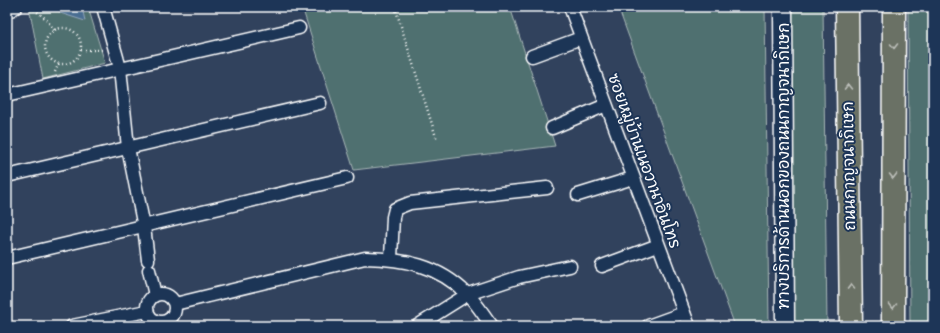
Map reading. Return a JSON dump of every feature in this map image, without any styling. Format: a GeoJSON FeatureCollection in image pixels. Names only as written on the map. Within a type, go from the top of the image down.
{"type":"FeatureCollection","features":[{"type":"Feature","properties":{"kind":"highway","name":"ถนนกาญจนาภิเษก"},"geometry":{"type":"LineString","coordinates":[[847,7],[851,326]]}},
{"type":"Feature","properties":{"kind":"highway"},"geometry":{"type":"LineString","coordinates":[[893,326],[894,7]]}},
{"type":"Feature","properties":{"kind":"main road","name":"ทางบริการด้านนอกของถนนกาญจนาภิเษก"},"geometry":{"type":"LineString","coordinates":[[783,7],[785,326]]}},
{"type":"Feature","properties":{"kind":"street"},"geometry":{"type":"LineString","coordinates":[[7,12],[16,7]]}},
{"type":"Feature","properties":{"kind":"street"},"geometry":{"type":"LineString","coordinates":[[103,7],[120,68],[128,148],[144,227],[155,295]]}},
{"type":"Feature","properties":{"kind":"street","name":"ซอยหมู่บ้านเนอวานาอินโทร"},"geometry":{"type":"LineString","coordinates":[[570,7],[689,326]]}},
{"type":"Feature","properties":{"kind":"street"},"geometry":{"type":"LineString","coordinates":[[7,95],[299,28]]}},
{"type":"Feature","properties":{"kind":"street"},"geometry":{"type":"LineString","coordinates":[[532,56],[581,38]]}},
{"type":"Feature","properties":{"kind":"street"},"geometry":{"type":"LineString","coordinates":[[7,176],[320,103]]}},
{"type":"Feature","properties":{"kind":"street"},"geometry":{"type":"LineString","coordinates":[[552,128],[606,105]]}},
{"type":"Feature","properties":{"kind":"street"},"geometry":{"type":"LineString","coordinates":[[7,258],[348,178]]}},
{"type":"Feature","properties":{"kind":"street"},"geometry":{"type":"LineString","coordinates":[[578,195],[633,178]]}},
{"type":"Feature","properties":{"kind":"street"},"geometry":{"type":"LineString","coordinates":[[391,258],[393,217],[395,209],[410,203],[547,188]]}},
{"type":"Feature","properties":{"kind":"street"},"geometry":{"type":"LineString","coordinates":[[602,266],[658,245]]}},
{"type":"Feature","properties":{"kind":"street"},"geometry":{"type":"LineString","coordinates":[[175,304],[365,258],[391,258],[421,264],[450,281],[468,294],[492,326]]}},
{"type":"Feature","properties":{"kind":"street"},"geometry":{"type":"LineString","coordinates":[[417,326],[468,294],[520,277],[570,266]]}},
{"type":"Feature","properties":{"kind":"street"},"geometry":{"type":"LineString","coordinates":[[165,294],[175,304],[174,313],[165,324],[155,321],[148,315],[148,301],[155,295],[165,294]]}},
{"type":"Feature","properties":{"kind":"street"},"geometry":{"type":"LineString","coordinates":[[72,326],[147,311]]}},
{"type":"Feature","properties":{"kind":"street"},"geometry":{"type":"LineString","coordinates":[[648,326],[684,313]]}},
{"type":"Feature","properties":{"kind":"path"},"geometry":{"type":"LineString","coordinates":[[31,7],[46,19],[55,31]]}},
{"type":"Feature","properties":{"kind":"path"},"geometry":{"type":"LineString","coordinates":[[395,7],[436,140]]}},
{"type":"Feature","properties":{"kind":"path"},"geometry":{"type":"LineString","coordinates":[[61,29],[72,31],[80,39],[81,50],[79,55],[70,62],[59,63],[54,61],[46,51],[46,45],[50,34],[61,29]]}},
{"type":"Feature","properties":{"kind":"path"},"geometry":{"type":"LineString","coordinates":[[81,50],[97,51],[114,47]]}},
{"type":"Feature","properties":{"kind":"green space"},"geometry":{"type":"Polygon","coordinates":[[[29,7],[88,7],[105,63],[43,79],[29,7]]]}},
{"type":"Feature","properties":{"kind":"green space"},"geometry":{"type":"Polygon","coordinates":[[[302,7],[510,7],[555,146],[354,170],[302,7]]]}},
{"type":"Feature","properties":{"kind":"green space"},"geometry":{"type":"Polygon","coordinates":[[[618,7],[765,7],[769,326],[735,326],[618,7]]]}},
{"type":"Feature","properties":{"kind":"green space"},"geometry":{"type":"Polygon","coordinates":[[[790,7],[823,7],[827,326],[792,326],[790,7]]]}},
{"type":"Feature","properties":{"kind":"green space"},"geometry":{"type":"Polygon","coordinates":[[[908,7],[933,7],[933,326],[910,326],[908,7]]]}},
{"type":"Feature","properties":{"kind":"water"},"geometry":{"type":"Polygon","coordinates":[[[59,7],[82,7],[85,21],[60,13],[59,7]]]}}]}
